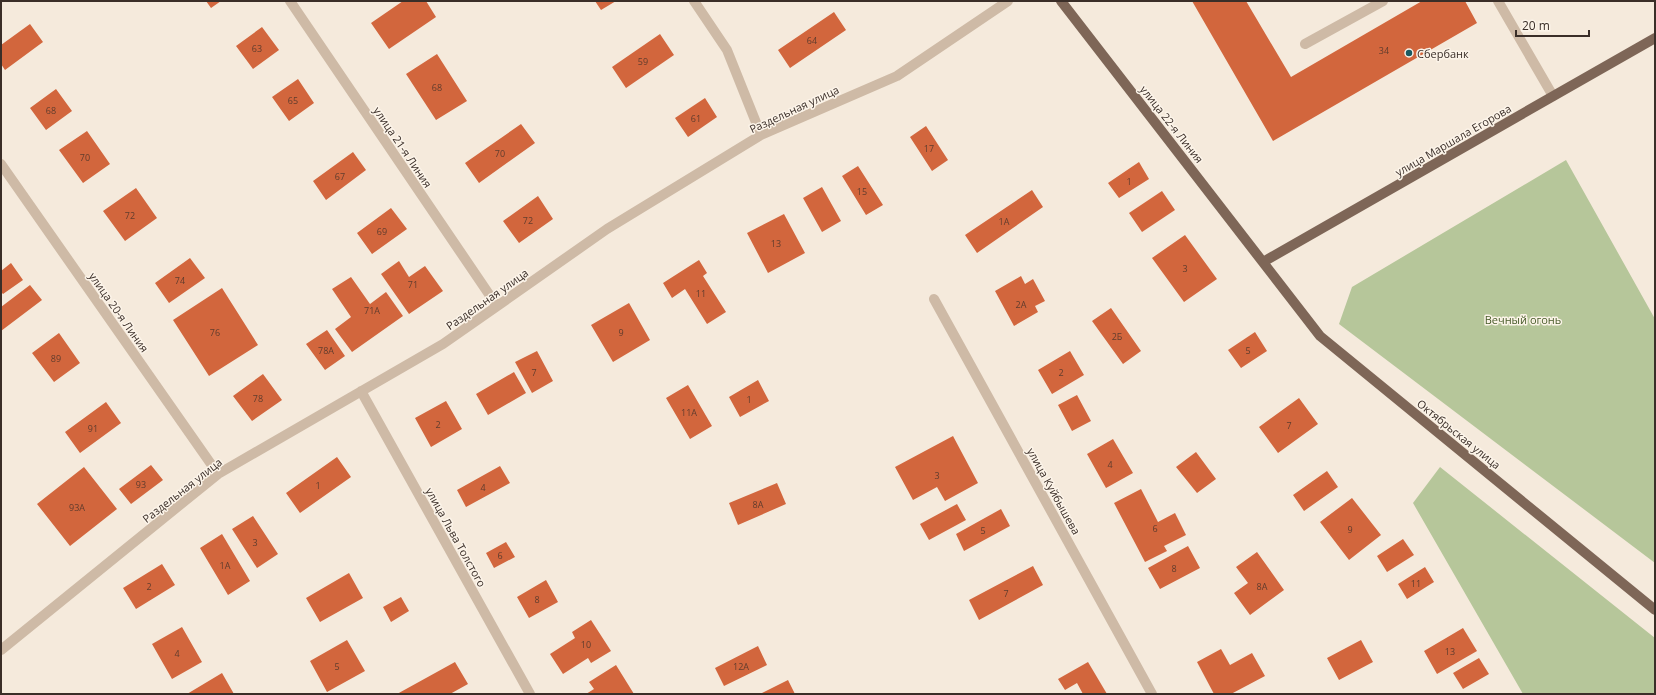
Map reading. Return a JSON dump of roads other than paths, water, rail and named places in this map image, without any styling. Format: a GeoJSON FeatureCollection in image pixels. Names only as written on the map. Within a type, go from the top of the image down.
{"type":"FeatureCollection","features":[{"type":"Feature","properties":{"kind":"main road","name":"улица 22-я Линия"},"geometry":{"type":"LineString","coordinates":[[1061,1],[1263,262]]}},
{"type":"Feature","properties":{"kind":"main road","name":"улица Маршала Егорова"},"geometry":{"type":"LineString","coordinates":[[1263,262],[1655,38]]}},
{"type":"Feature","properties":{"kind":"main road","name":"Октябрьская улица"},"geometry":{"type":"LineString","coordinates":[[1263,262],[1320,336],[1655,610]]}},
{"type":"Feature","properties":{"kind":"street","name":"улица 21-я Линия"},"geometry":{"type":"LineString","coordinates":[[290,1],[497,306]]}},
{"type":"Feature","properties":{"kind":"street"},"geometry":{"type":"LineString","coordinates":[[694,1],[727,50],[761,135]]}},
{"type":"Feature","properties":{"kind":"street","name":"Раздельная улица"},"geometry":{"type":"LineString","coordinates":[[1,650],[218,474],[443,344],[607,229],[761,135],[897,76],[1008,1]]}},
{"type":"Feature","properties":{"kind":"street"},"geometry":{"type":"LineString","coordinates":[[1305,44],[1384,1]]}},
{"type":"Feature","properties":{"kind":"street"},"geometry":{"type":"LineString","coordinates":[[1498,1],[1553,96]]}},
{"type":"Feature","properties":{"kind":"street","name":"улица 20-я Линия"},"geometry":{"type":"LineString","coordinates":[[1,164],[218,474]]}},
{"type":"Feature","properties":{"kind":"street","name":"улица Куйбышева"},"geometry":{"type":"LineString","coordinates":[[934,299],[1152,694]]}},
{"type":"Feature","properties":{"kind":"street","name":"улица Льва Толстого"},"geometry":{"type":"LineString","coordinates":[[361,391],[530,694]]}},
{"type":"Feature","properties":{"kind":"place","name":"Сбербанк"},"geometry":{"type":"Point","coordinates":[1409,53]}},
{"type":"Feature","properties":{"kind":"park label","name":"Вечный огонь"},"geometry":{"type":"Point","coordinates":[1523,319]}}]}
